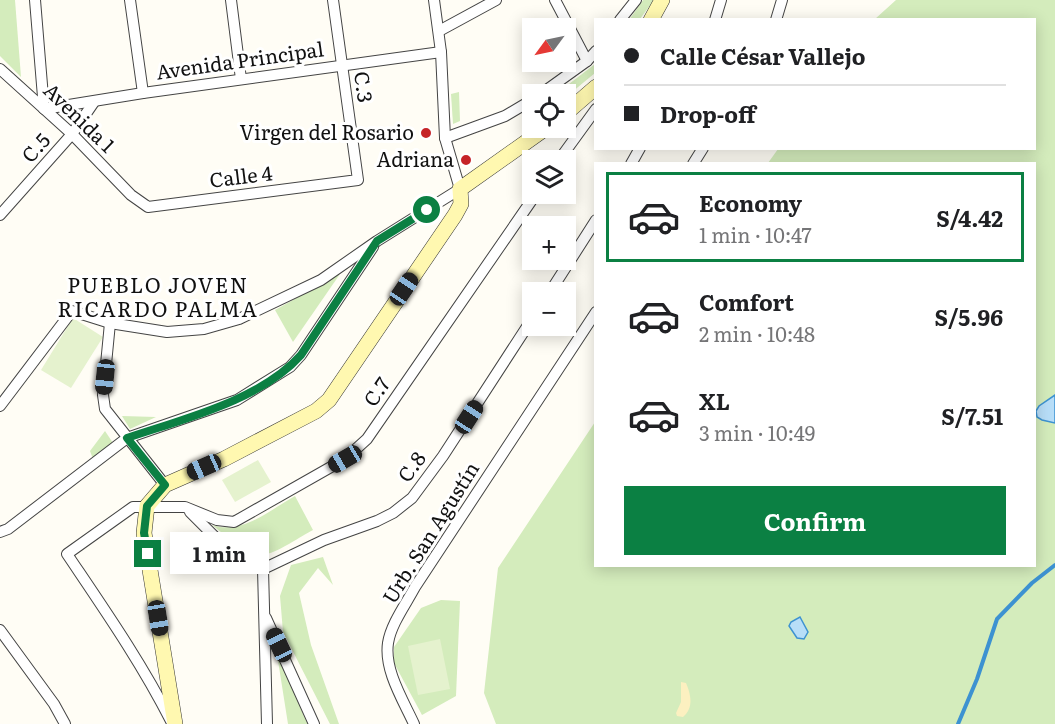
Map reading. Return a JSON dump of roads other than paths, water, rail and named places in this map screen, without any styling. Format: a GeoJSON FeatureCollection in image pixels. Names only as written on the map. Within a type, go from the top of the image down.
{"type":"FeatureCollection","features":[{"type":"Feature","properties":{"kind":"street"},"geometry":{"type":"LineString","coordinates":[[35,0],[44,109]]}},
{"type":"Feature","properties":{"kind":"street"},"geometry":{"type":"LineString","coordinates":[[130,0],[143,93]]}},
{"type":"Feature","properties":{"kind":"street"},"geometry":{"type":"LineString","coordinates":[[231,0],[242,79]]}},
{"type":"Feature","properties":{"kind":"street","name":"C.3"},"geometry":{"type":"LineString","coordinates":[[333,0],[358,180]]}},
{"type":"Feature","properties":{"kind":"street"},"geometry":{"type":"LineString","coordinates":[[174,724],[144,533],[147,506],[165,485],[224,459],[316,411],[329,400],[461,204],[460,189],[445,138],[441,52],[434,0]]}},
{"type":"Feature","properties":{"kind":"street"},"geometry":{"type":"LineString","coordinates":[[439,32],[496,0]]}},
{"type":"Feature","properties":{"kind":"street"},"geometry":{"type":"LineString","coordinates":[[555,0],[587,61]]}},
{"type":"Feature","properties":{"kind":"street"},"geometry":{"type":"LineString","coordinates":[[622,18],[636,0]]}},
{"type":"Feature","properties":{"kind":"street"},"geometry":{"type":"LineString","coordinates":[[652,18],[662,0]]}},
{"type":"Feature","properties":{"kind":"street"},"geometry":{"type":"LineString","coordinates":[[716,18],[721,0]]}},
{"type":"Feature","properties":{"kind":"street"},"geometry":{"type":"LineString","coordinates":[[778,18],[782,0]]}},
{"type":"Feature","properties":{"kind":"street","name":"Avenida Principal"},"geometry":{"type":"LineString","coordinates":[[44,109],[441,52]]}},
{"type":"Feature","properties":{"kind":"street"},"geometry":{"type":"LineString","coordinates":[[555,84],[594,53]]}},
{"type":"Feature","properties":{"kind":"street","name":"Avenida 1"},"geometry":{"type":"LineString","coordinates":[[0,69],[72,134],[131,195]]}},
{"type":"Feature","properties":{"kind":"street"},"geometry":{"type":"LineString","coordinates":[[576,104],[594,89]]}},
{"type":"Feature","properties":{"kind":"street","name":"C.5"},"geometry":{"type":"LineString","coordinates":[[0,215],[72,134],[94,102]]}},
{"type":"Feature","properties":{"kind":"street"},"geometry":{"type":"LineString","coordinates":[[445,138],[505,116],[522,106]]}},
{"type":"Feature","properties":{"kind":"street"},"geometry":{"type":"LineString","coordinates":[[566,150],[594,112]]}},
{"type":"Feature","properties":{"kind":"street"},"geometry":{"type":"LineString","coordinates":[[0,406],[72,311],[110,323],[167,332],[204,329],[239,319],[321,280],[377,241],[460,189],[532,138]]}},
{"type":"Feature","properties":{"kind":"street","name":"Calle 4"},"geometry":{"type":"LineString","coordinates":[[131,195],[148,207],[358,180]]}},
{"type":"Feature","properties":{"kind":"street","name":"C.7"},"geometry":{"type":"LineString","coordinates":[[185,507],[217,520],[234,522],[345,459],[359,447],[367,439],[529,204]]}},
{"type":"Feature","properties":{"kind":"street"},"geometry":{"type":"LineString","coordinates":[[556,282],[594,223]]}},
{"type":"Feature","properties":{"kind":"street"},"geometry":{"type":"LineString","coordinates":[[0,532],[8,529],[127,438],[237,400],[290,367],[301,355],[377,241]]}},
{"type":"Feature","properties":{"kind":"street","name":"Urb. San Agustín"},"geometry":{"type":"LineString","coordinates":[[414,724],[388,663],[388,642],[396,622],[421,579],[594,315]]}},
{"type":"Feature","properties":{"kind":"street"},"geometry":{"type":"LineString","coordinates":[[110,323],[103,395],[105,409],[165,485]]}},
{"type":"Feature","properties":{"kind":"street","name":"C.8"},"geometry":{"type":"LineString","coordinates":[[263,569],[324,540],[377,521],[393,513],[412,498],[443,456],[522,334]]}},
{"type":"Feature","properties":{"kind":"street"},"geometry":{"type":"LineString","coordinates":[[174,724],[134,654],[67,554],[133,507],[185,507],[223,544],[263,569],[267,724]]}},
{"type":"Feature","properties":{"kind":"street"},"geometry":{"type":"LineString","coordinates":[[264,613],[314,724]]}},
{"type":"Feature","properties":{"kind":"street"},"geometry":{"type":"LineString","coordinates":[[0,630],[54,704],[65,724]]}},
{"type":"Feature","properties":{"kind":"water"},"geometry":{"type":"Polygon","coordinates":[[[1055,395],[1055,423],[1037,417],[1036,411],[1039,406],[1055,395]]]}},
{"type":"Feature","properties":{"kind":"water"},"geometry":{"type":"Polygon","coordinates":[[[800,617],[808,632],[804,639],[797,638],[789,626],[791,622],[800,617]]]}},
{"type":"Feature","properties":{"kind":"waterway"},"geometry":{"type":"LineString","coordinates":[[958,724],[977,679],[997,619],[1032,583],[1055,565]]}},
{"type":"Feature","properties":{"kind":"place","name":"Virgen del Rosario"},"geometry":{"type":"Point","coordinates":[426,133]}},
{"type":"Feature","properties":{"kind":"place","name":"Adriana"},"geometry":{"type":"Point","coordinates":[466,160]}},
{"type":"Feature","properties":{"kind":"district","name":"PUEBLO JOVEN RICARDO PALMA"},"geometry":{"type":"Point","coordinates":[158,298]}}]}
